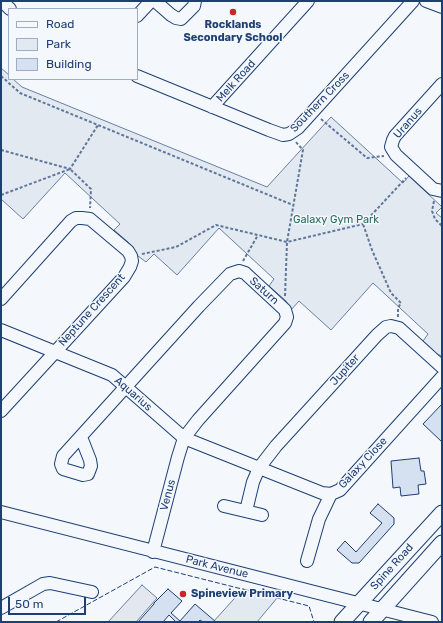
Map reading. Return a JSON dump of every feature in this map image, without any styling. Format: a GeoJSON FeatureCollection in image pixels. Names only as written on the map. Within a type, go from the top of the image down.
{"type":"FeatureCollection","features":[{"type":"Feature","properties":{"kind":"main road","name":"Spine Road"},"geometry":{"type":"LineString","coordinates":[[342,622],[442,513]]}},
{"type":"Feature","properties":{"kind":"main road","name":"Spine Road"},"geometry":{"type":"LineString","coordinates":[[371,622],[442,543]]}},
{"type":"Feature","properties":{"kind":"street"},"geometry":{"type":"LineString","coordinates":[[138,15],[151,1]]}},
{"type":"Feature","properties":{"kind":"street"},"geometry":{"type":"LineString","coordinates":[[155,1],[170,15],[181,19],[194,6],[195,1]]}},
{"type":"Feature","properties":{"kind":"street","name":"Melk Road"},"geometry":{"type":"LineString","coordinates":[[212,107],[308,1]]}},
{"type":"Feature","properties":{"kind":"street","name":"Southern Cross"},"geometry":{"type":"LineString","coordinates":[[138,76],[278,134],[289,134],[298,128],[313,112],[413,1]]}},
{"type":"Feature","properties":{"kind":"street"},"geometry":{"type":"LineString","coordinates":[[426,1],[442,7]]}},
{"type":"Feature","properties":{"kind":"street","name":"Uranus"},"geometry":{"type":"LineString","coordinates":[[439,193],[412,171],[396,155],[391,147],[393,140],[442,84]]}},
{"type":"Feature","properties":{"kind":"street"},"geometry":{"type":"LineString","coordinates":[[1,299],[71,221],[76,218],[90,219],[128,251],[131,256]]}},
{"type":"Feature","properties":{"kind":"street","name":"Neptune Crescent"},"geometry":{"type":"LineString","coordinates":[[1,411],[124,277],[132,261],[131,256]]}},
{"type":"Feature","properties":{"kind":"street","name":"Saturn"},"geometry":{"type":"LineString","coordinates":[[81,437],[226,277],[232,272],[239,271],[245,273],[284,309],[287,315],[287,320],[198,420],[184,438]]}},
{"type":"Feature","properties":{"kind":"street","name":"Jupiter"},"geometry":{"type":"LineString","coordinates":[[259,468],[276,446],[381,331],[388,326],[395,326],[399,328]]}},
{"type":"Feature","properties":{"kind":"street"},"geometry":{"type":"LineString","coordinates":[[399,328],[442,367]]}},
{"type":"Feature","properties":{"kind":"street","name":"Aquarius"},"geometry":{"type":"LineString","coordinates":[[1,330],[112,375],[184,438],[322,493],[330,494]]}},
{"type":"Feature","properties":{"kind":"street","name":"Galaxy Close"},"geometry":{"type":"LineString","coordinates":[[308,561],[319,519],[330,494],[340,490],[442,377]]}},
{"type":"Feature","properties":{"kind":"street","name":"Venus"},"geometry":{"type":"LineString","coordinates":[[153,552],[184,438]]}},
{"type":"Feature","properties":{"kind":"street"},"geometry":{"type":"LineString","coordinates":[[246,511],[253,482],[259,468]]}},
{"type":"Feature","properties":{"kind":"street"},"geometry":{"type":"LineString","coordinates":[[224,506],[262,515]]}},
{"type":"Feature","properties":{"kind":"street","name":"Park Avenue"},"geometry":{"type":"LineString","coordinates":[[1,512],[432,622]]}},
{"type":"Feature","properties":{"kind":"street"},"geometry":{"type":"LineString","coordinates":[[1,608],[43,584],[50,583],[92,592]]}},
{"type":"Feature","properties":{"kind":"path"},"geometry":{"type":"LineString","coordinates":[[1,76],[20,93],[293,205]]}},
{"type":"Feature","properties":{"kind":"path"},"geometry":{"type":"LineString","coordinates":[[313,112],[367,158],[396,155]]}},
{"type":"Feature","properties":{"kind":"path"},"geometry":{"type":"LineString","coordinates":[[1,195],[70,169],[98,125]]}},
{"type":"Feature","properties":{"kind":"path"},"geometry":{"type":"LineString","coordinates":[[284,309],[287,242],[303,150],[289,134]]}},
{"type":"Feature","properties":{"kind":"path"},"geometry":{"type":"LineString","coordinates":[[1,150],[70,169],[91,189],[90,219]]}},
{"type":"Feature","properties":{"kind":"path"},"geometry":{"type":"LineString","coordinates":[[131,256],[176,247],[216,225],[287,242],[363,224],[412,171]]}},
{"type":"Feature","properties":{"kind":"path"},"geometry":{"type":"LineString","coordinates":[[439,193],[432,211],[435,219],[442,226]]}},
{"type":"Feature","properties":{"kind":"path"},"geometry":{"type":"LineString","coordinates":[[363,224],[372,250],[391,293],[401,304],[398,308],[399,328]]}},
{"type":"Feature","properties":{"kind":"path"},"geometry":{"type":"LineString","coordinates":[[239,271],[245,255],[258,235]]}},
{"type":"Feature","properties":{"kind":"green space","name":"Galaxy Gym Park"},"geometry":{"type":"Polygon","coordinates":[[[1,68],[8,74],[8,80],[14,80],[22,87],[267,187],[331,117],[403,183],[409,176],[442,207],[436,213],[442,218],[442,356],[437,354],[423,341],[428,334],[373,283],[331,330],[299,301],[291,310],[286,301],[269,286],[274,279],[219,228],[177,275],[154,254],[146,262],[138,256],[128,242],[114,230],[120,224],[65,173],[23,219],[1,199],[1,68]]]}},
{"type":"Feature","properties":{"kind":"green space"},"geometry":{"type":"Polygon","coordinates":[[[243,589],[277,598],[257,622],[214,621],[243,589]]]}},
{"type":"Feature","properties":{"kind":"shaded area"},"geometry":{"type":"Polygon","coordinates":[[[142,585],[157,598],[136,622],[108,622],[142,585]]]}},
{"type":"Feature","properties":{"kind":"building"},"geometry":{"type":"Polygon","coordinates":[[[442,404],[442,442],[423,424],[442,404]]]}},
{"type":"Feature","properties":{"kind":"building"},"geometry":{"type":"Polygon","coordinates":[[[419,458],[421,471],[424,471],[426,484],[418,485],[419,494],[401,496],[400,487],[393,488],[391,461],[419,458]]]}},
{"type":"Feature","properties":{"kind":"building"},"geometry":{"type":"Polygon","coordinates":[[[378,504],[394,518],[394,524],[359,563],[352,563],[337,550],[345,541],[356,552],[382,523],[370,513],[378,504]]]}},
{"type":"Feature","properties":{"kind":"building"},"geometry":{"type":"Polygon","coordinates":[[[168,589],[182,601],[171,613],[180,621],[195,604],[216,622],[203,622],[200,620],[198,622],[176,622],[169,615],[163,622],[138,622],[168,589]]]}},
{"type":"Feature","properties":{"kind":"fence"},"geometry":{"type":"LineString","coordinates":[[56,622],[155,567],[309,606],[314,622]]}},
{"type":"Feature","properties":{"kind":"place","name":"Rocklands Secondary School"},"geometry":{"type":"Point","coordinates":[233,12]}},
{"type":"Feature","properties":{"kind":"place","name":"Spineview Primary"},"geometry":{"type":"Point","coordinates":[183,594]}}]}
